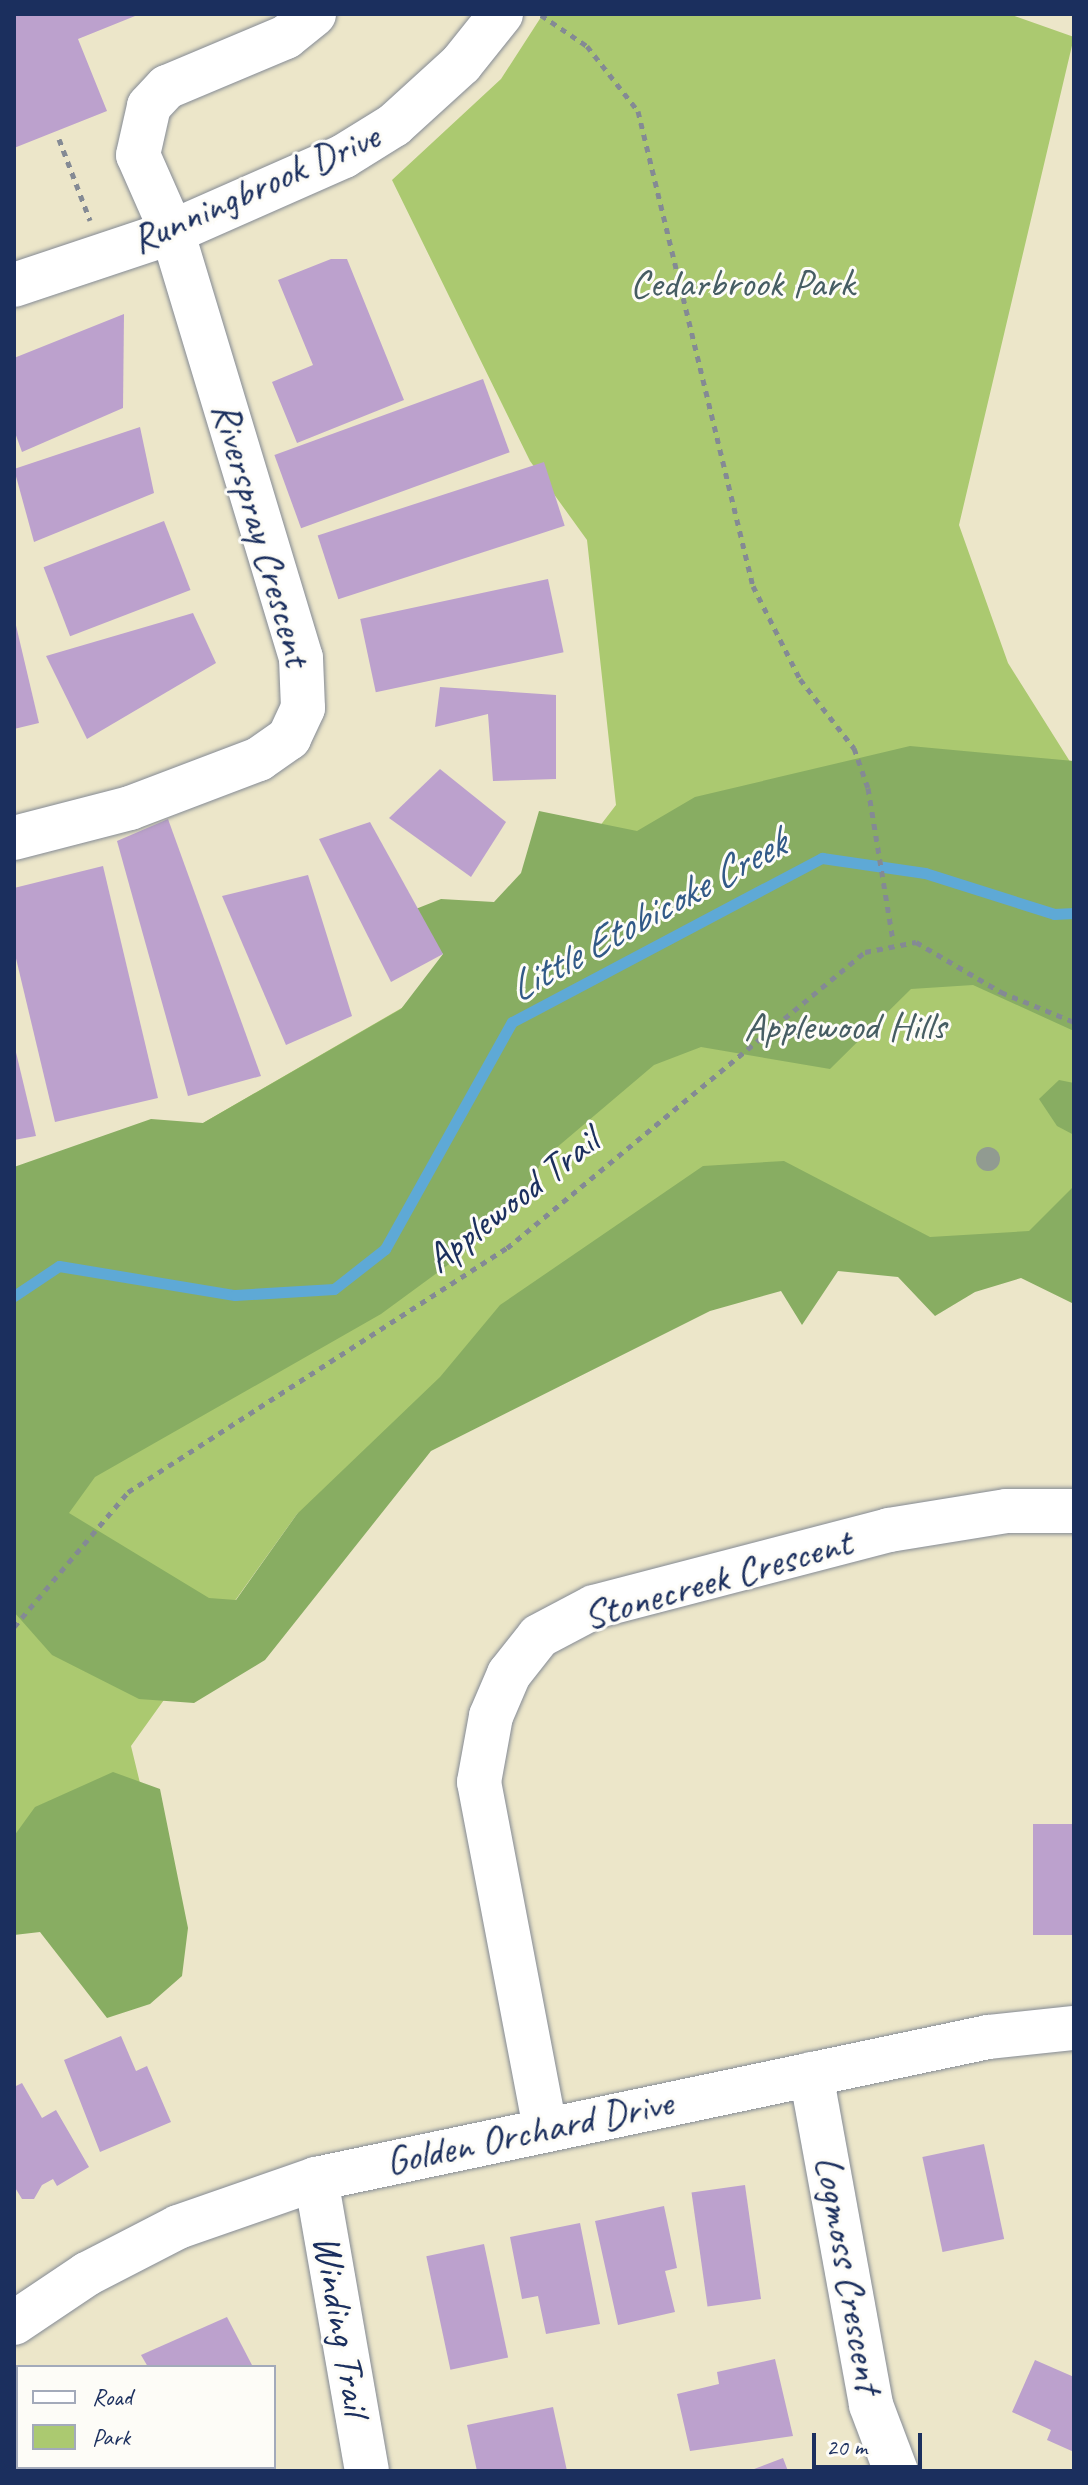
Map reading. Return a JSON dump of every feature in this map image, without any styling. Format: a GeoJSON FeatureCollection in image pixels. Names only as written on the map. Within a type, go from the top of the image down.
{"type":"FeatureCollection","features":[{"type":"Feature","properties":{"kind":"street","name":"Riverspray Crescent"},"geometry":{"type":"LineString","coordinates":[[14,838],[130,808],[259,759],[289,738],[303,708],[301,658],[172,232],[138,155],[149,106],[167,87],[286,37],[314,14]]}},
{"type":"Feature","properties":{"kind":"street","name":"Runningbrook Drive"},"geometry":{"type":"LineString","coordinates":[[14,285],[172,232],[344,156],[394,125],[461,64],[501,14]]}},
{"type":"Feature","properties":{"kind":"street","name":"Stonecreek Crescent"},"geometry":{"type":"LineString","coordinates":[[545,2128],[479,1782],[491,1716],[509,1674],[539,1636],[594,1607],[889,1530],[1006,1511],[1074,1511]]}},
{"type":"Feature","properties":{"kind":"street","name":"Golden Orchard Drive"},"geometry":{"type":"LineString","coordinates":[[14,2323],[87,2274],[178,2227],[316,2179],[545,2128],[988,2037],[1074,2028]]}},
{"type":"Feature","properties":{"kind":"street","name":"Logmoss Crescent"},"geometry":{"type":"LineString","coordinates":[[811,2074],[871,2405],[896,2471]]}},
{"type":"Feature","properties":{"kind":"street","name":"Winding Trail"},"geometry":{"type":"LineString","coordinates":[[316,2179],[367,2471]]}},
{"type":"Feature","properties":{"kind":"path"},"geometry":{"type":"LineString","coordinates":[[540,14],[587,46],[638,111],[753,586],[800,679],[854,748],[868,788],[893,941],[916,942],[1001,992],[1074,1022]]}},
{"type":"Feature","properties":{"kind":"path"},"geometry":{"type":"LineString","coordinates":[[59,139],[104,255]]}},
{"type":"Feature","properties":{"kind":"path","name":"Applewood Trail"},"geometry":{"type":"LineString","coordinates":[[14,1627],[45,1598],[128,1492],[507,1248],[832,974],[893,941]]}},
{"type":"Feature","properties":{"kind":"green space","name":"Cedarbrook Park"},"geometry":{"type":"Polygon","coordinates":[[[543,14],[1009,14],[1074,37],[959,525],[1008,663],[1074,768],[1074,1265],[725,1253],[297,1514],[131,1746],[164,1882],[14,1854],[14,1213],[203,1123],[507,947],[616,805],[587,540],[530,461],[392,180],[501,79],[543,14]]]}},
{"type":"Feature","properties":{"kind":"green space","name":"Applewood Hills"},"geometry":{"type":"Polygon","coordinates":[[[910,746],[1074,761],[1074,1031],[973,985],[911,989],[830,1069],[701,1047],[654,1065],[542,1160],[525,1198],[456,1259],[381,1314],[95,1477],[69,1513],[209,1598],[236,1600],[297,1514],[440,1377],[500,1305],[703,1166],[784,1161],[930,1237],[1029,1231],[1074,1186],[1074,1304],[1021,1278],[975,1292],[935,1316],[898,1277],[838,1271],[802,1325],[781,1291],[710,1311],[431,1451],[265,1660],[194,1703],[139,1699],[52,1655],[14,1612],[14,1167],[151,1119],[203,1123],[401,1009],[443,954],[403,914],[441,899],[494,902],[521,873],[539,811],[637,831],[695,797],[910,746]]]}},
{"type":"Feature","properties":{"kind":"green space"},"geometry":{"type":"Polygon","coordinates":[[[1059,1080],[1074,1083],[1074,1135],[1057,1126],[1039,1099],[1059,1080]]]}},
{"type":"Feature","properties":{"kind":"green space"},"geometry":{"type":"Polygon","coordinates":[[[113,1772],[160,1789],[188,1928],[182,1976],[150,2004],[107,2018],[40,1932],[14,1935],[14,1836],[35,1807],[113,1772]]]}},
{"type":"Feature","properties":{"kind":"building"},"geometry":{"type":"Polygon","coordinates":[[[14,14],[140,14],[78,39],[107,111],[14,148],[14,14]]]}},
{"type":"Feature","properties":{"kind":"building"},"geometry":{"type":"Polygon","coordinates":[[[331,259],[347,259],[404,400],[297,443],[272,382],[313,365],[278,280],[331,259]]]}},
{"type":"Feature","properties":{"kind":"building"},"geometry":{"type":"Polygon","coordinates":[[[124,314],[123,408],[22,452],[14,430],[14,358],[124,314]]]}},
{"type":"Feature","properties":{"kind":"building"},"geometry":{"type":"Polygon","coordinates":[[[483,379],[510,452],[301,528],[274,455],[483,379]]]}},
{"type":"Feature","properties":{"kind":"building"},"geometry":{"type":"Polygon","coordinates":[[[140,427],[154,493],[34,542],[14,469],[140,427]]]}},
{"type":"Feature","properties":{"kind":"building"},"geometry":{"type":"Polygon","coordinates":[[[544,462],[565,526],[338,599],[318,536],[544,462]]]}},
{"type":"Feature","properties":{"kind":"building"},"geometry":{"type":"Polygon","coordinates":[[[164,521],[191,590],[70,636],[44,567],[164,521]]]}},
{"type":"Feature","properties":{"kind":"building"},"geometry":{"type":"Polygon","coordinates":[[[548,579],[564,652],[376,692],[360,619],[548,579]]]}},
{"type":"Feature","properties":{"kind":"building"},"geometry":{"type":"Polygon","coordinates":[[[193,613],[216,663],[87,739],[46,656],[193,613]]]}},
{"type":"Feature","properties":{"kind":"building"},"geometry":{"type":"Polygon","coordinates":[[[14,617],[39,723],[14,729],[14,617]]]}},
{"type":"Feature","properties":{"kind":"building"},"geometry":{"type":"Polygon","coordinates":[[[440,687],[556,695],[556,779],[493,781],[488,714],[435,727],[440,687]]]}},
{"type":"Feature","properties":{"kind":"building"},"geometry":{"type":"Polygon","coordinates":[[[440,769],[506,822],[471,877],[389,818],[440,769]]]}},
{"type":"Feature","properties":{"kind":"building"},"geometry":{"type":"Polygon","coordinates":[[[168,819],[261,1076],[188,1096],[117,841],[168,819]]]}},
{"type":"Feature","properties":{"kind":"building"},"geometry":{"type":"Polygon","coordinates":[[[370,822],[443,954],[391,982],[319,839],[370,822]]]}},
{"type":"Feature","properties":{"kind":"building"},"geometry":{"type":"Polygon","coordinates":[[[103,866],[158,1098],[55,1122],[14,950],[14,888],[103,866]]]}},
{"type":"Feature","properties":{"kind":"building"},"geometry":{"type":"Polygon","coordinates":[[[308,875],[352,1016],[286,1045],[222,896],[308,875]]]}},
{"type":"Feature","properties":{"kind":"building"},"geometry":{"type":"Polygon","coordinates":[[[14,1044],[36,1136],[14,1140],[14,1044]]]}},
{"type":"Feature","properties":{"kind":"building"},"geometry":{"type":"Polygon","coordinates":[[[1033,1824],[1074,1824],[1074,1935],[1033,1935],[1033,1824]]]}},
{"type":"Feature","properties":{"kind":"building"},"geometry":{"type":"Polygon","coordinates":[[[121,2036],[136,2071],[147,2066],[171,2122],[100,2152],[64,2060],[121,2036]]]}},
{"type":"Feature","properties":{"kind":"building"},"geometry":{"type":"Polygon","coordinates":[[[22,2083],[42,2118],[56,2110],[89,2167],[57,2186],[53,2179],[42,2185],[34,2199],[22,2199],[14,2186],[14,2087],[22,2083]]]}},
{"type":"Feature","properties":{"kind":"building"},"geometry":{"type":"Polygon","coordinates":[[[984,2144],[1004,2239],[943,2252],[922,2157],[984,2144]]]}},
{"type":"Feature","properties":{"kind":"building"},"geometry":{"type":"Polygon","coordinates":[[[745,2185],[761,2299],[708,2306],[692,2193],[745,2185]]]}},
{"type":"Feature","properties":{"kind":"building"},"geometry":{"type":"Polygon","coordinates":[[[664,2206],[677,2268],[665,2271],[675,2312],[618,2325],[595,2221],[664,2206]]]}},
{"type":"Feature","properties":{"kind":"building"},"geometry":{"type":"Polygon","coordinates":[[[580,2223],[600,2324],[546,2334],[538,2296],[522,2299],[510,2237],[580,2223]]]}},
{"type":"Feature","properties":{"kind":"building"},"geometry":{"type":"Polygon","coordinates":[[[484,2244],[508,2357],[450,2370],[426,2256],[484,2244]]]}},
{"type":"Feature","properties":{"kind":"building"},"geometry":{"type":"Polygon","coordinates":[[[227,2317],[252,2365],[147,2365],[141,2355],[227,2317]]]}},
{"type":"Feature","properties":{"kind":"building"},"geometry":{"type":"Polygon","coordinates":[[[775,2359],[793,2436],[690,2451],[677,2394],[719,2384],[717,2372],[775,2359]]]}},
{"type":"Feature","properties":{"kind":"building"},"geometry":{"type":"Polygon","coordinates":[[[1035,2360],[1074,2377],[1074,2452],[1047,2440],[1051,2430],[1012,2412],[1035,2360]]]}},
{"type":"Feature","properties":{"kind":"building"},"geometry":{"type":"Polygon","coordinates":[[[553,2407],[567,2471],[477,2471],[467,2425],[553,2407]]]}},
{"type":"Feature","properties":{"kind":"building"},"geometry":{"type":"Polygon","coordinates":[[[783,2458],[788,2471],[749,2471],[783,2458]]]}},
{"type":"Feature","properties":{"kind":"building"},"geometry":{"type":"Polygon","coordinates":[[[16,2467],[96,2471],[14,2471],[16,2467]]]}},
{"type":"Feature","properties":{"kind":"building"},"geometry":{"type":"Polygon","coordinates":[[[189,2469],[268,2469],[268,2471],[189,2469]]]}},
{"type":"Feature","properties":{"kind":"waterway","name":"Little Etobicoke Creek"},"geometry":{"type":"LineString","coordinates":[[14,1296],[59,1266],[235,1295],[334,1289],[385,1249],[512,1022],[822,858],[925,873],[1054,914],[1074,913]]}}]}
